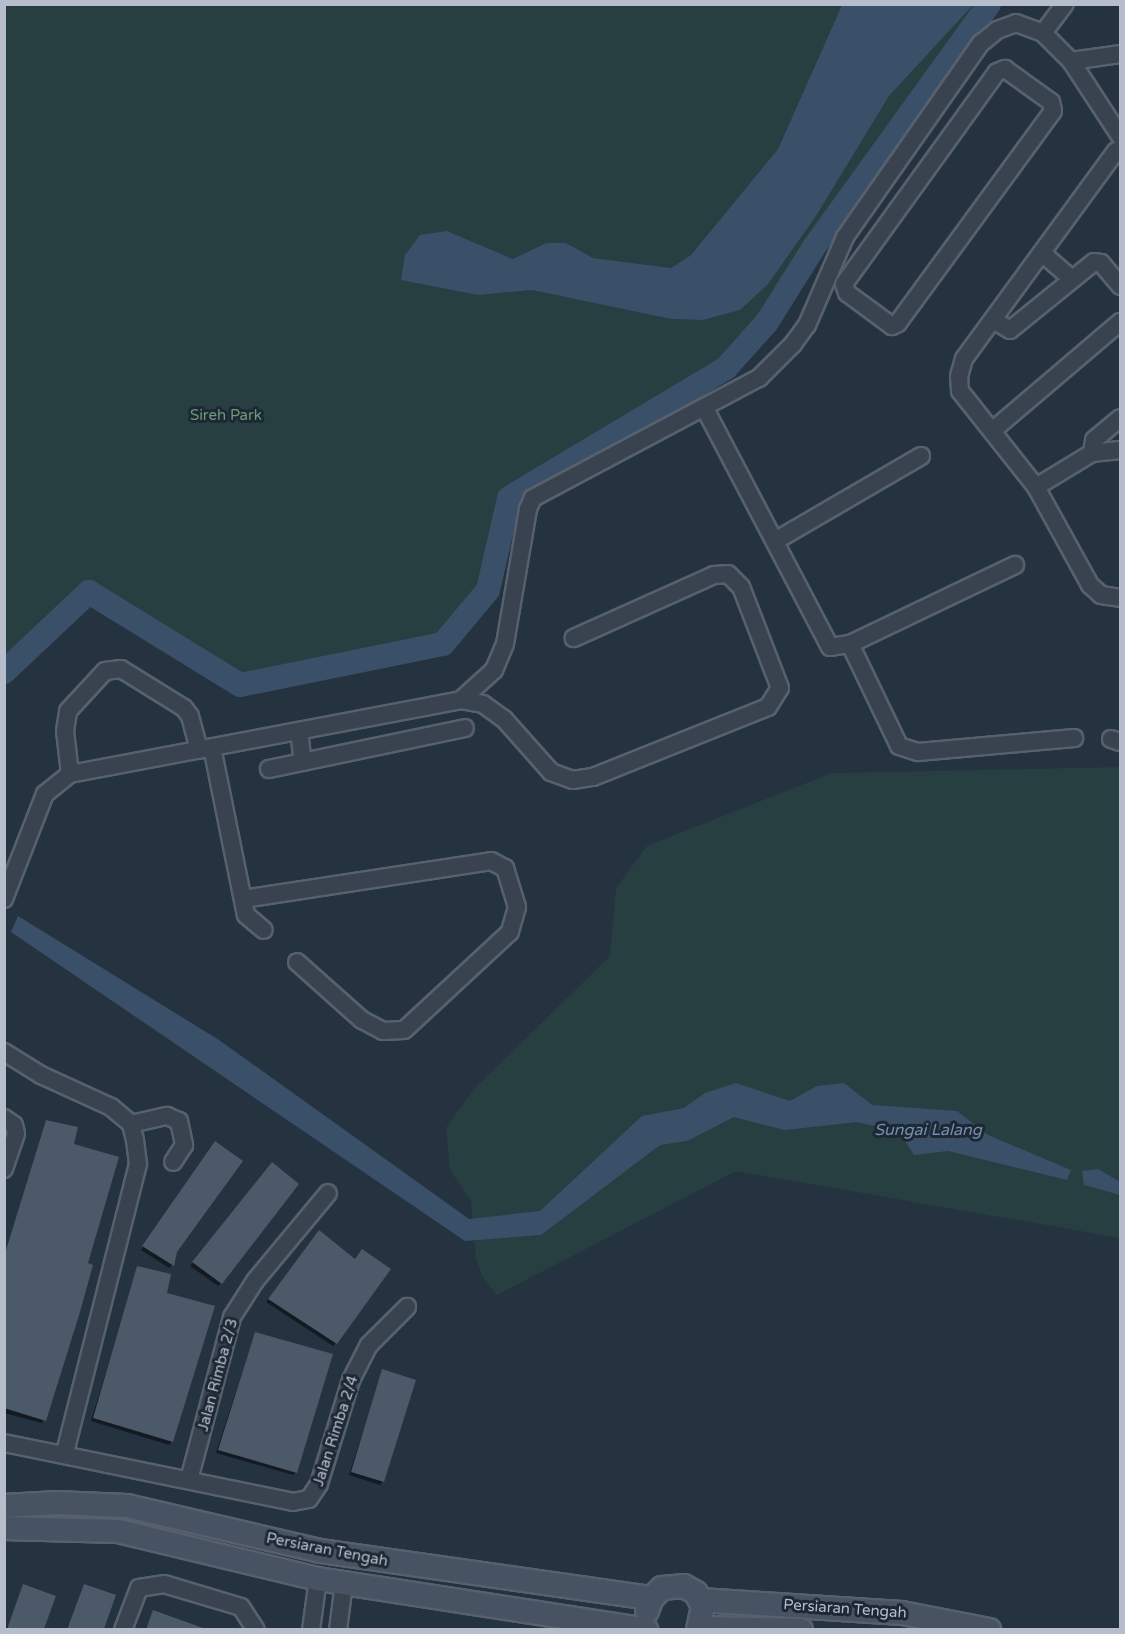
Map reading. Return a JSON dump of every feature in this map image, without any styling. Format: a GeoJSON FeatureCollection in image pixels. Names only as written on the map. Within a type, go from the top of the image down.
{"type":"FeatureCollection","features":[{"type":"Feature","properties":{"kind":"street"},"geometry":{"type":"LineString","coordinates":[[1042,33],[1065,4]]}},
{"type":"Feature","properties":{"kind":"street"},"geometry":{"type":"LineString","coordinates":[[461,700],[494,670],[505,644],[528,509],[533,498],[759,378],[794,344],[807,325],[830,264],[854,224],[980,44],[997,30],[1016,23],[1042,33],[1071,61],[1119,144],[964,358],[959,375],[960,391],[1036,487],[1090,585],[1101,595],[1120,598]]}},
{"type":"Feature","properties":{"kind":"street"},"geometry":{"type":"LineString","coordinates":[[1071,61],[1120,54]]}},
{"type":"Feature","properties":{"kind":"street"},"geometry":{"type":"LineString","coordinates":[[1005,69],[1054,106],[895,326],[844,289],[874,241],[972,106],[997,72],[1005,69]]}},
{"type":"Feature","properties":{"kind":"street"},"geometry":{"type":"LineString","coordinates":[[948,89],[972,106]]}},
{"type":"Feature","properties":{"kind":"street"},"geometry":{"type":"LineString","coordinates":[[854,224],[874,241]]}},
{"type":"Feature","properties":{"kind":"street"},"geometry":{"type":"LineString","coordinates":[[1042,253],[1072,279]]}},
{"type":"Feature","properties":{"kind":"street"},"geometry":{"type":"LineString","coordinates":[[993,320],[1010,330],[1072,279],[1098,261],[1120,286]]}},
{"type":"Feature","properties":{"kind":"street"},"geometry":{"type":"LineString","coordinates":[[992,431],[1120,322]]}},
{"type":"Feature","properties":{"kind":"street"},"geometry":{"type":"LineString","coordinates":[[704,408],[830,647],[850,644],[1015,565]]}},
{"type":"Feature","properties":{"kind":"street"},"geometry":{"type":"LineString","coordinates":[[1092,453],[1094,440],[1120,417]]}},
{"type":"Feature","properties":{"kind":"street"},"geometry":{"type":"LineString","coordinates":[[1036,487],[1092,453],[1120,450]]}},
{"type":"Feature","properties":{"kind":"street"},"geometry":{"type":"LineString","coordinates":[[775,541],[921,456]]}},
{"type":"Feature","properties":{"kind":"street"},"geometry":{"type":"LineString","coordinates":[[4,899],[45,794],[70,774],[461,700],[483,704],[504,719],[551,772],[573,780],[593,777],[768,707],[780,688],[741,587],[728,574],[714,574],[574,638]]}},
{"type":"Feature","properties":{"kind":"street"},"geometry":{"type":"LineString","coordinates":[[850,644],[899,746],[918,752],[1074,738]]}},
{"type":"Feature","properties":{"kind":"street"},"geometry":{"type":"LineString","coordinates":[[70,774],[65,731],[68,711],[105,671],[121,669],[184,708],[206,748],[246,915],[264,930]]}},
{"type":"Feature","properties":{"kind":"street"},"geometry":{"type":"LineString","coordinates":[[410,710],[415,738]]}},
{"type":"Feature","properties":{"kind":"street"},"geometry":{"type":"LineString","coordinates":[[268,769],[465,728]]}},
{"type":"Feature","properties":{"kind":"street"},"geometry":{"type":"LineString","coordinates":[[299,731],[303,762]]}},
{"type":"Feature","properties":{"kind":"street"},"geometry":{"type":"LineString","coordinates":[[243,899],[491,861],[505,868],[517,907],[510,932],[404,1030],[383,1031],[362,1020],[297,962]]}},
{"type":"Feature","properties":{"kind":"street"},"geometry":{"type":"LineString","coordinates":[[4,1052],[41,1076],[111,1107],[131,1124],[138,1164],[65,1453]]}},
{"type":"Feature","properties":{"kind":"street"},"geometry":{"type":"LineString","coordinates":[[131,1124],[168,1116],[179,1121],[184,1145],[173,1162]]}},
{"type":"Feature","properties":{"kind":"street"},"geometry":{"type":"LineString","coordinates":[[4,1118],[16,1130],[4,1169]]}},
{"type":"Feature","properties":{"kind":"street","name":"Jalan Rimba 2/3"},"geometry":{"type":"LineString","coordinates":[[189,1480],[232,1317],[255,1281],[328,1193]]}},
{"type":"Feature","properties":{"kind":"street","name":"Jalan Rimba 2/4"},"geometry":{"type":"LineString","coordinates":[[189,1480],[293,1502],[309,1499],[319,1484],[351,1380],[369,1345],[407,1306]]}},
{"type":"Feature","properties":{"kind":"street"},"geometry":{"type":"LineString","coordinates":[[4,1443],[65,1453],[189,1480]]}},
{"type":"Feature","properties":{"kind":"street","name":"Persiaran Tengah"},"geometry":{"type":"LineString","coordinates":[[4,1506],[57,1503],[127,1506],[320,1551],[652,1598]]}},
{"type":"Feature","properties":{"kind":"street","name":"Persiaran Tengah"},"geometry":{"type":"LineString","coordinates":[[4,1528],[118,1531],[318,1579],[646,1629]]}},
{"type":"Feature","properties":{"kind":"street"},"geometry":{"type":"LineString","coordinates":[[311,1629],[318,1579]]}},
{"type":"Feature","properties":{"kind":"street"},"geometry":{"type":"LineString","coordinates":[[338,1629],[344,1583]]}},
{"type":"Feature","properties":{"kind":"street"},"geometry":{"type":"LineString","coordinates":[[123,1629],[138,1588],[165,1584],[241,1607],[256,1629]]}},
{"type":"Feature","properties":{"kind":"street"},"geometry":{"type":"LineString","coordinates":[[653,1629],[647,1612],[652,1598],[662,1588],[677,1584],[691,1589],[700,1600]]}},
{"type":"Feature","properties":{"kind":"street","name":"Persiaran Tengah"},"geometry":{"type":"LineString","coordinates":[[801,1629],[698,1629],[704,1614],[700,1600],[902,1612],[989,1629]]}},
{"type":"Feature","properties":{"kind":"green space","name":"Sireh Park"},"geometry":{"type":"Polygon","coordinates":[[[5,5],[842,5],[778,149],[691,255],[671,268],[592,258],[566,243],[546,243],[513,259],[447,231],[478,295],[532,290],[671,319],[703,320],[740,310],[816,216],[889,96],[973,5],[989,5],[814,247],[767,322],[726,368],[509,498],[488,590],[443,644],[240,685],[89,592],[5,672],[5,5]]]}},
{"type":"Feature","properties":{"kind":"green space"},"geometry":{"type":"Polygon","coordinates":[[[1120,767],[1120,1238],[736,1171],[497,1295],[482,1276],[476,1258],[471,1201],[450,1170],[446,1128],[473,1090],[610,956],[616,888],[647,846],[832,773],[1120,767]]]}},
{"type":"Feature","properties":{"kind":"water"},"geometry":{"type":"Polygon","coordinates":[[[842,5],[973,5],[889,96],[816,216],[768,284],[740,310],[703,320],[671,319],[532,290],[478,295],[401,280],[405,255],[420,235],[447,231],[513,259],[546,243],[566,243],[593,258],[671,268],[691,255],[778,149],[842,5]]]}},
{"type":"Feature","properties":{"kind":"water","name":"Sungai Lalang"},"geometry":{"type":"Polygon","coordinates":[[[18,916],[219,1040],[469,1219],[540,1211],[642,1116],[684,1108],[705,1093],[736,1083],[790,1101],[817,1086],[844,1083],[872,1105],[957,1111],[988,1135],[1071,1170],[1067,1180],[948,1151],[914,1155],[899,1132],[857,1122],[785,1130],[734,1117],[687,1141],[660,1145],[541,1235],[465,1241],[11,932],[18,916]]]}},
{"type":"Feature","properties":{"kind":"water"},"geometry":{"type":"Polygon","coordinates":[[[1098,1169],[1120,1182],[1120,1195],[1084,1185],[1082,1171],[1098,1169]]]}},
{"type":"Feature","properties":{"kind":"building"},"geometry":{"type":"Polygon","coordinates":[[[46,1120],[78,1127],[74,1144],[119,1157],[88,1263],[93,1265],[46,1421],[4,1408],[6,1250],[46,1120]]]}},
{"type":"Feature","properties":{"kind":"building"},"geometry":{"type":"Polygon","coordinates":[[[215,1141],[243,1161],[177,1252],[174,1266],[142,1246],[215,1141]]]}},
{"type":"Feature","properties":{"kind":"building"},"geometry":{"type":"Polygon","coordinates":[[[272,1162],[299,1184],[222,1284],[192,1262],[272,1162]]]}},
{"type":"Feature","properties":{"kind":"building"},"geometry":{"type":"Polygon","coordinates":[[[319,1230],[355,1259],[362,1249],[391,1269],[337,1344],[268,1299],[319,1230]]]}},
{"type":"Feature","properties":{"kind":"building"},"geometry":{"type":"Polygon","coordinates":[[[137,1266],[171,1274],[167,1293],[215,1306],[173,1442],[93,1418],[137,1266]]]}},
{"type":"Feature","properties":{"kind":"building"},"geometry":{"type":"Polygon","coordinates":[[[255,1332],[333,1354],[297,1473],[218,1450],[255,1332]]]}},
{"type":"Feature","properties":{"kind":"building"},"geometry":{"type":"Polygon","coordinates":[[[382,1369],[416,1380],[384,1482],[351,1472],[382,1369]]]}},
{"type":"Feature","properties":{"kind":"building"},"geometry":{"type":"Polygon","coordinates":[[[23,1584],[56,1596],[44,1629],[7,1629],[23,1584]]]}},
{"type":"Feature","properties":{"kind":"building"},"geometry":{"type":"Polygon","coordinates":[[[84,1584],[116,1595],[104,1629],[67,1629],[84,1584]]]}},
{"type":"Feature","properties":{"kind":"building"},"geometry":{"type":"Polygon","coordinates":[[[153,1610],[203,1628],[203,1629],[146,1629],[153,1610]]]}},
{"type":"Feature","properties":{"kind":"waterway"},"geometry":{"type":"LineString","coordinates":[[4,672],[89,592],[240,685],[443,644],[488,590],[509,498],[726,368],[767,322],[814,247],[989,4]]}}]}
